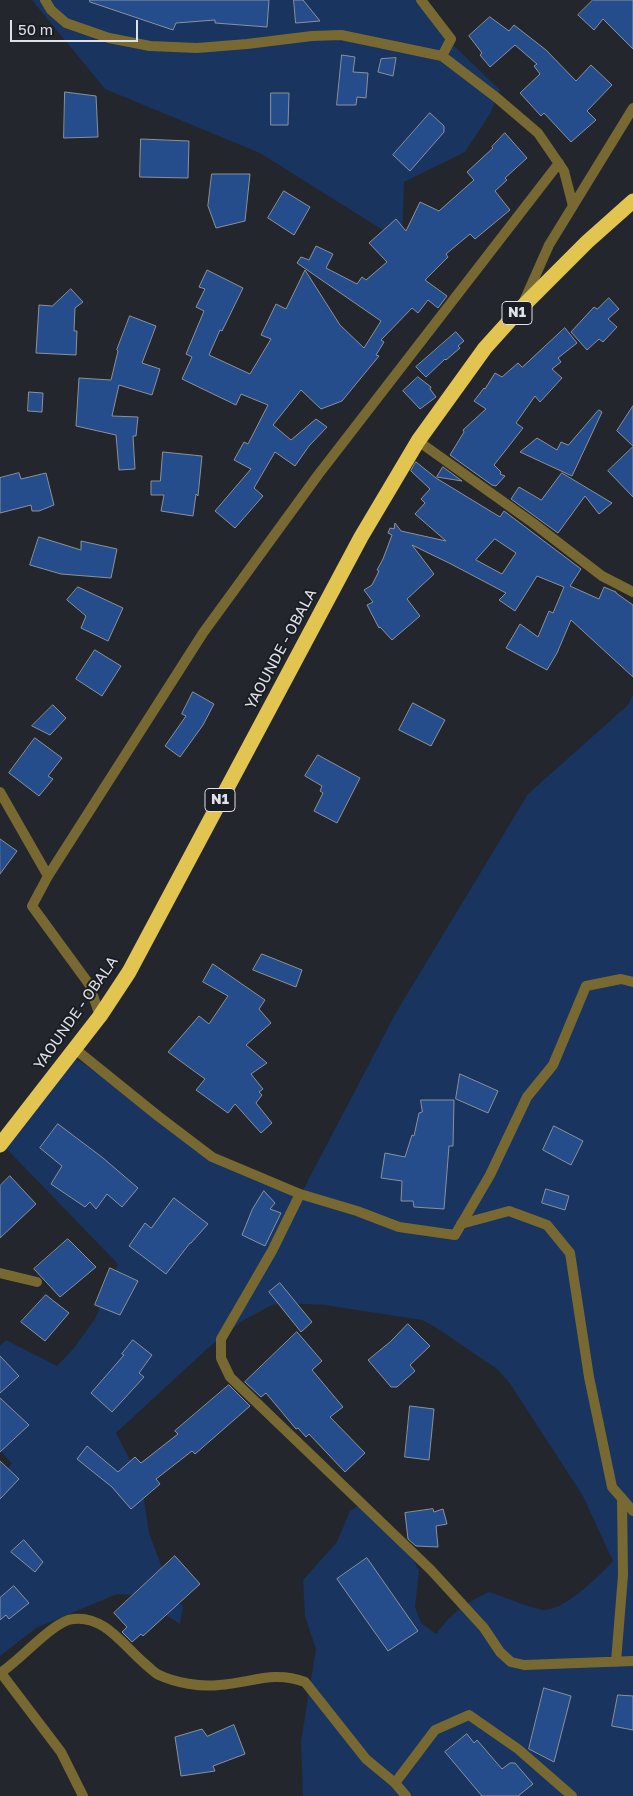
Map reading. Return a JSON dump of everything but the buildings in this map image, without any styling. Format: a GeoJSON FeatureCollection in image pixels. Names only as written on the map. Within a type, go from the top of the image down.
{"type":"FeatureCollection","features":[{"type":"Feature","properties":{"kind":"highway","name":"YAOUNDE - OBALA"},"geometry":{"type":"LineString","coordinates":[[0,1145],[100,1016],[129,972],[361,537],[418,441],[485,348],[522,307],[587,242],[633,201]]}},
{"type":"Feature","properties":{"kind":"street"},"geometry":{"type":"LineString","coordinates":[[45,0],[51,10],[66,23],[109,38],[150,46],[197,48],[312,36],[341,35],[442,56],[497,98],[538,133],[564,170],[573,206]]}},
{"type":"Feature","properties":{"kind":"street"},"geometry":{"type":"LineString","coordinates":[[421,0],[451,39],[442,56]]}},
{"type":"Feature","properties":{"kind":"street"},"geometry":{"type":"LineString","coordinates":[[522,307],[549,245],[633,108]]}},
{"type":"Feature","properties":{"kind":"street"},"geometry":{"type":"LineString","coordinates":[[100,1016],[89,984],[32,906],[48,876],[203,633],[318,475],[559,164]]}},
{"type":"Feature","properties":{"kind":"street"},"geometry":{"type":"LineString","coordinates":[[418,441],[533,523],[602,576],[633,592]]}},
{"type":"Feature","properties":{"kind":"street"},"geometry":{"type":"LineString","coordinates":[[0,792],[48,876]]}},
{"type":"Feature","properties":{"kind":"street"},"geometry":{"type":"LineString","coordinates":[[75,1049],[212,1157],[300,1194],[357,1211],[399,1227],[454,1235],[490,1175],[527,1097],[554,1065],[586,986],[621,979],[633,982]]}},
{"type":"Feature","properties":{"kind":"street"},"geometry":{"type":"LineString","coordinates":[[300,1194],[272,1251],[222,1339],[222,1358],[230,1377],[431,1570],[478,1622],[500,1652],[511,1662],[524,1665],[633,1661]]}},
{"type":"Feature","properties":{"kind":"street"},"geometry":{"type":"LineString","coordinates":[[461,1224],[509,1210],[547,1225],[570,1253],[589,1377],[612,1487],[633,1511]]}},
{"type":"Feature","properties":{"kind":"street"},"geometry":{"type":"LineString","coordinates":[[0,1273],[37,1282]]}},
{"type":"Feature","properties":{"kind":"street"},"geometry":{"type":"LineString","coordinates":[[616,1662],[623,1575],[622,1498]]}},
{"type":"Feature","properties":{"kind":"street"},"geometry":{"type":"LineString","coordinates":[[83,1796],[61,1752],[0,1673],[17,1662],[58,1624],[72,1619],[92,1620],[113,1633],[157,1675],[184,1682],[217,1686],[274,1676],[292,1677],[305,1682],[366,1759],[395,1783],[406,1796]]}},
{"type":"Feature","properties":{"kind":"street"},"geometry":{"type":"LineString","coordinates":[[395,1783],[435,1730],[469,1715],[518,1748],[572,1796]]}},
{"type":"Feature","properties":{"kind":"shaded area"},"geometry":{"type":"Polygon","coordinates":[[[32,0],[420,0],[450,42],[500,90],[490,114],[465,152],[404,182],[402,242],[260,153],[105,89],[32,0]]]}},
{"type":"Feature","properties":{"kind":"shaded area"},"geometry":{"type":"Polygon","coordinates":[[[633,695],[633,1796],[303,1796],[301,1741],[316,1649],[305,1616],[303,1580],[337,1542],[350,1511],[364,1502],[411,1554],[419,1571],[415,1607],[421,1623],[436,1634],[459,1609],[489,1592],[540,1609],[552,1609],[581,1591],[613,1561],[583,1496],[509,1382],[497,1369],[437,1328],[422,1320],[325,1305],[289,1303],[272,1305],[242,1321],[208,1348],[116,1433],[141,1481],[149,1533],[174,1600],[183,1606],[180,1624],[134,1595],[117,1594],[36,1628],[0,1656],[0,1476],[12,1464],[0,1450],[0,1346],[6,1340],[57,1366],[74,1348],[95,1319],[118,1264],[0,1142],[71,1055],[158,1116],[212,1157],[303,1190],[397,1011],[528,794],[628,705],[633,695]]]}}]}
